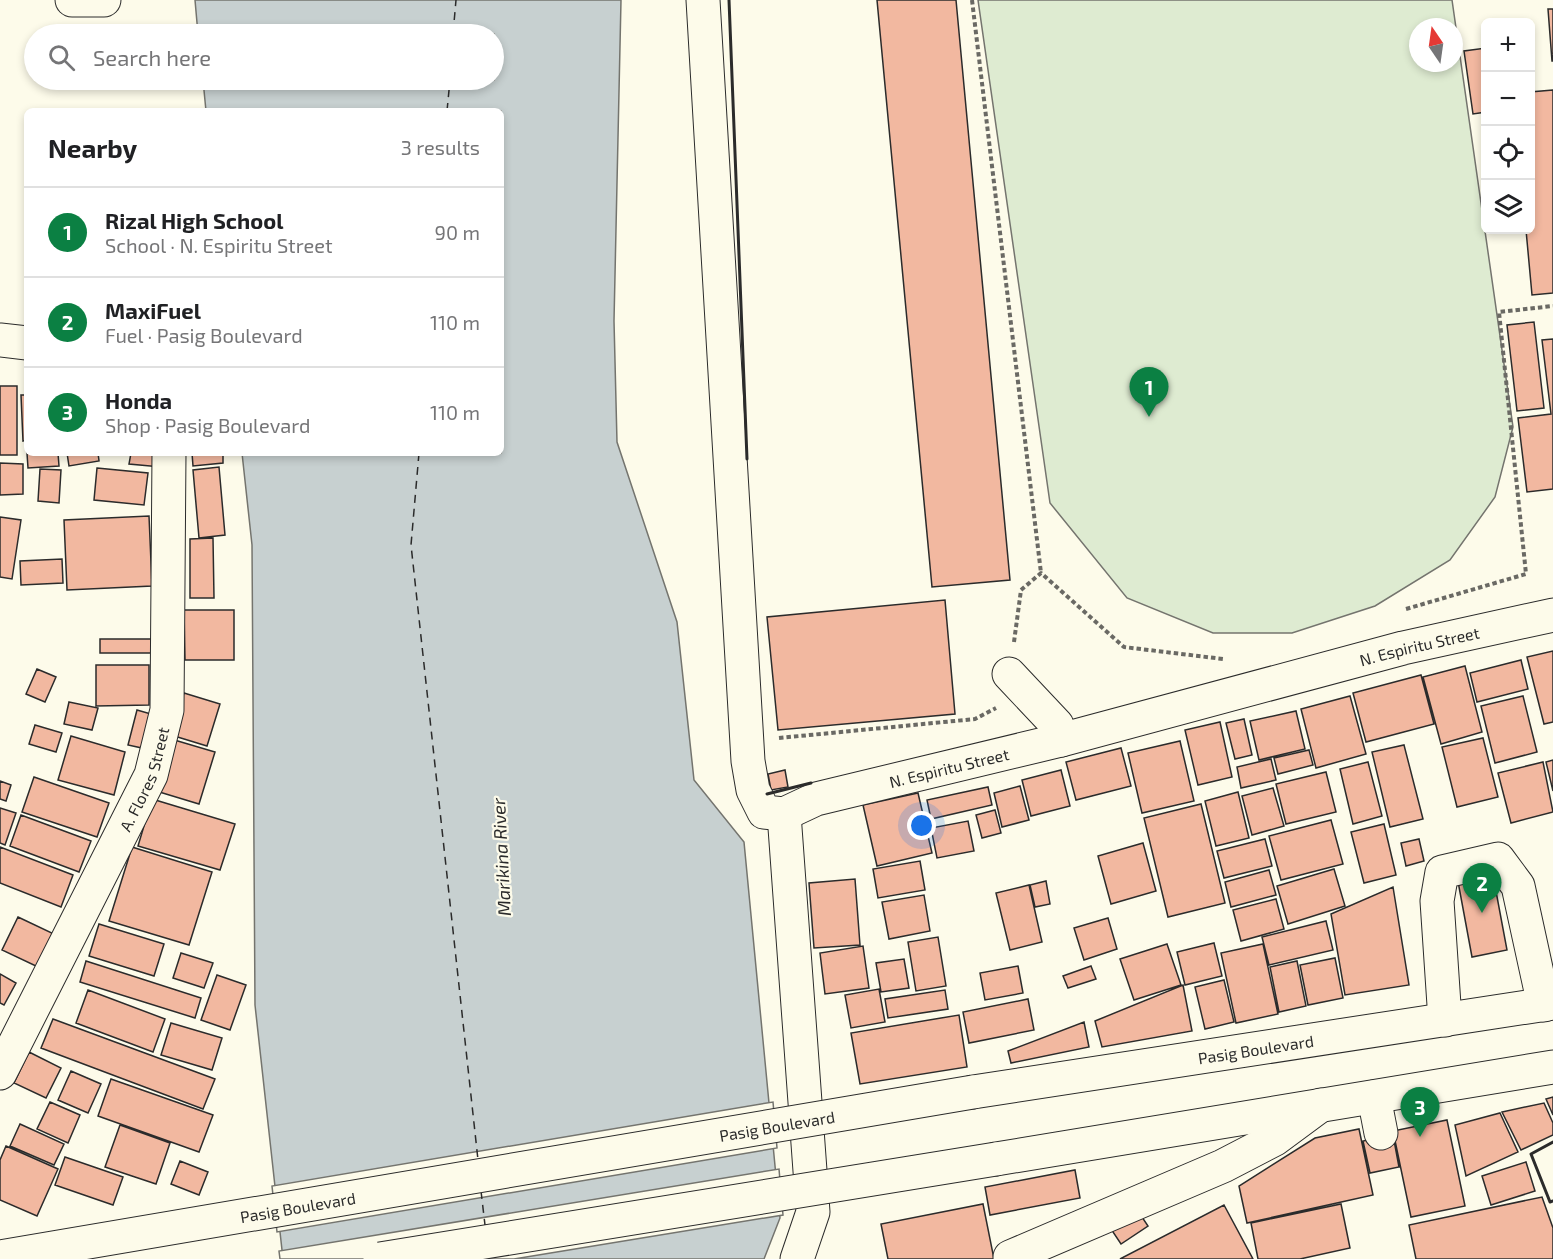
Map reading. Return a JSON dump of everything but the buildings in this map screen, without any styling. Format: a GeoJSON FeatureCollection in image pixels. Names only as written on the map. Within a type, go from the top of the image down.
{"type":"FeatureCollection","features":[{"type":"Feature","properties":{"kind":"main road"},"geometry":{"type":"LineString","coordinates":[[72,0],[104,0]]}},
{"type":"Feature","properties":{"kind":"main road"},"geometry":{"type":"LineString","coordinates":[[704,0],[748,760],[753,790],[764,812],[784,814],[813,1212],[797,1259]]}},
{"type":"Feature","properties":{"kind":"main road"},"geometry":{"type":"LineString","coordinates":[[0,340],[24,343]]}},
{"type":"Feature","properties":{"kind":"main road","name":"A. Flores Street"},"geometry":{"type":"LineString","coordinates":[[0,1073],[152,775],[167,710],[169,456]]}},
{"type":"Feature","properties":{"kind":"main road","name":"N. Espiritu Street"},"geometry":{"type":"LineString","coordinates":[[784,814],[816,799],[1061,740],[1403,648],[1553,615]]}},
{"type":"Feature","properties":{"kind":"main road"},"geometry":{"type":"LineString","coordinates":[[1017,683],[1057,725],[1061,740]]}},
{"type":"Feature","properties":{"kind":"main road"},"geometry":{"type":"LineString","coordinates":[[1445,1020],[1437,901],[1442,872],[1498,859],[1518,886],[1549,1004]]}},
{"type":"Feature","properties":{"kind":"main road","name":"Pasig Boulevard"},"geometry":{"type":"LineString","coordinates":[[0,1257],[973,1092],[1549,1004]]}},
{"type":"Feature","properties":{"kind":"main road"},"geometry":{"type":"LineString","coordinates":[[380,1259],[1553,1067]]}},
{"type":"Feature","properties":{"kind":"main road"},"geometry":{"type":"LineString","coordinates":[[1374,1097],[1381,1133]]}},
{"type":"Feature","properties":{"kind":"main road"},"geometry":{"type":"LineString","coordinates":[[1010,1257],[1223,1166],[1275,1139],[1321,1106]]}},
{"type":"Feature","properties":{"kind":"path"},"geometry":{"type":"LineString","coordinates":[[972,0],[1041,573],[1124,647],[1230,660]]}},
{"type":"Feature","properties":{"kind":"path"},"geometry":{"type":"LineString","coordinates":[[1401,611],[1526,574],[1499,312],[1553,306]]}},
{"type":"Feature","properties":{"kind":"path"},"geometry":{"type":"LineString","coordinates":[[772,739],[975,719],[1017,683],[1021,590],[1041,573]]}},
{"type":"Feature","properties":{"kind":"green space"},"geometry":{"type":"Polygon","coordinates":[[[978,0],[1452,0],[1455,18],[1409,18],[1409,72],[1462,72],[1481,203],[1481,234],[1485,234],[1513,427],[1495,497],[1450,560],[1375,606],[1292,633],[1213,633],[1127,598],[1050,503],[978,0]]]}},
{"type":"Feature","properties":{"kind":"water","name":"Marikina River"},"geometry":{"type":"Polygon","coordinates":[[[195,0],[621,0],[614,321],[617,442],[677,622],[694,780],[744,842],[780,1218],[764,1259],[283,1259],[255,1005],[252,545],[242,456],[504,456],[504,108],[206,108],[204,90],[504,90],[504,24],[197,24],[195,0]]]}},
{"type":"Feature","properties":{"kind":"pier"},"geometry":{"type":"Polygon","coordinates":[[[773,1102],[777,1148],[277,1232],[272,1186],[773,1102]]]}},
{"type":"Feature","properties":{"kind":"pier"},"geometry":{"type":"Polygon","coordinates":[[[779,1169],[783,1215],[514,1259],[280,1259],[279,1251],[779,1169]]]}},
{"type":"Feature","properties":{"kind":"ferry route"},"geometry":{"type":"LineString","coordinates":[[454,24],[456,0]]}},
{"type":"Feature","properties":{"kind":"ferry route"},"geometry":{"type":"LineString","coordinates":[[447,108],[449,90]]}},
{"type":"Feature","properties":{"kind":"ferry route"},"geometry":{"type":"LineString","coordinates":[[419,456],[411,545],[478,1160]]}},
{"type":"Feature","properties":{"kind":"ferry route"},"geometry":{"type":"LineString","coordinates":[[481,1191],[485,1225]]}},
{"type":"Feature","properties":{"kind":"wall"},"geometry":{"type":"LineString","coordinates":[[729,0],[747,459]]}},
{"type":"Feature","properties":{"kind":"wall"},"geometry":{"type":"LineString","coordinates":[[767,794],[811,783]]}},
{"type":"Feature","properties":{"kind":"wall"},"geometry":{"type":"LineString","coordinates":[[1553,1142],[1531,1154],[1550,1202],[1553,1201]]}},
{"type":"Feature","properties":{"kind":"place","name":"Rizal High School"},"geometry":{"type":"Point","coordinates":[1149,417]}},
{"type":"Feature","properties":{"kind":"place","name":"MaxiFuel"},"geometry":{"type":"Point","coordinates":[1482,913]}},
{"type":"Feature","properties":{"kind":"place","name":"Honda"},"geometry":{"type":"Point","coordinates":[1420,1137]}}]}
